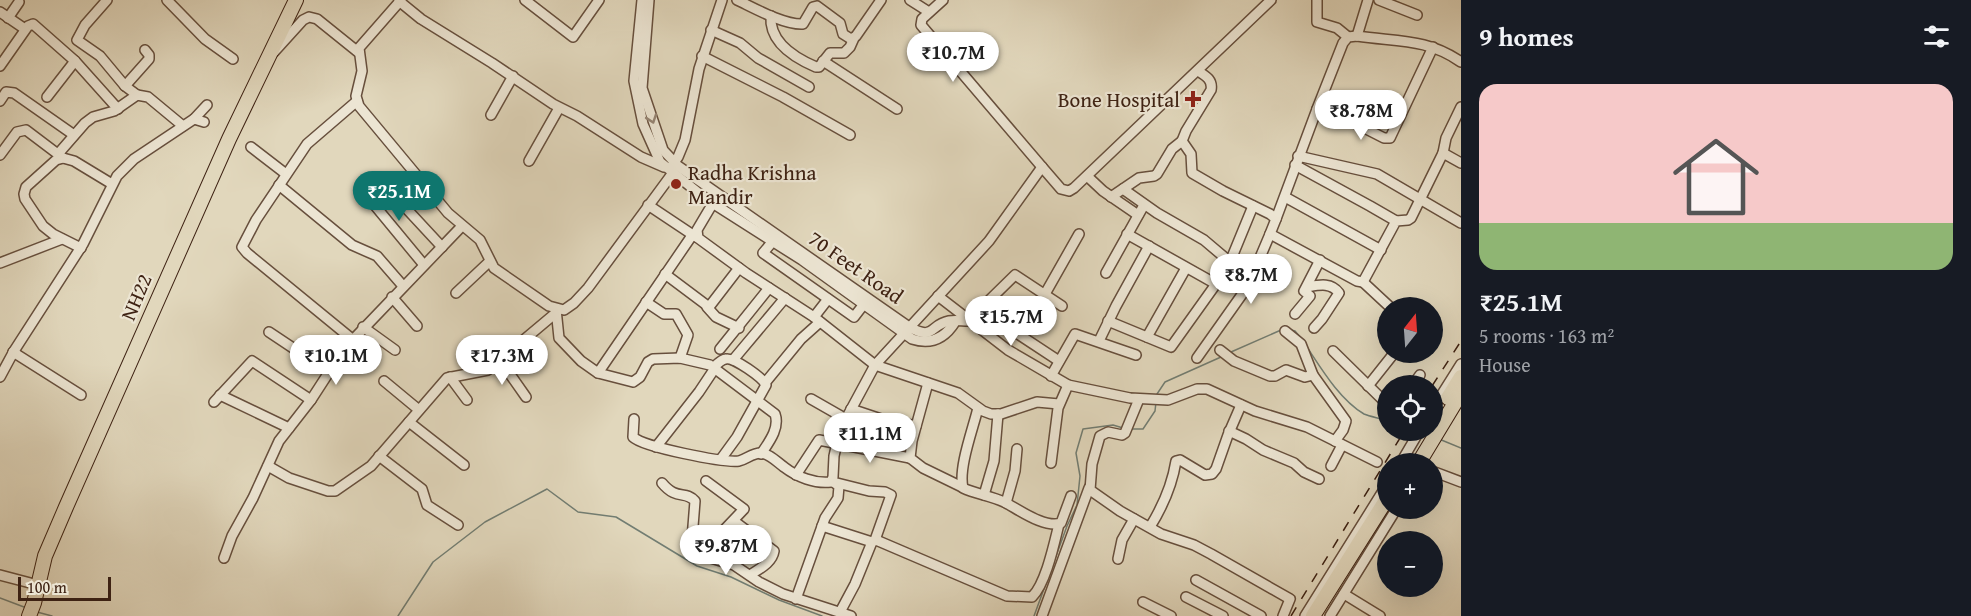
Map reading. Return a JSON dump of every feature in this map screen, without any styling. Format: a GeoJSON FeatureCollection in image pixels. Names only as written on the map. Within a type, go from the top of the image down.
{"type":"FeatureCollection","features":[{"type":"Feature","properties":{"kind":"highway","name":"NH22"},"geometry":{"type":"LineString","coordinates":[[32,610],[45,556],[66,507],[229,139],[296,0]]}},
{"type":"Feature","properties":{"kind":"highway"},"geometry":{"type":"LineString","coordinates":[[1443,406],[1461,377]]}},
{"type":"Feature","properties":{"kind":"highway"},"geometry":{"type":"LineString","coordinates":[[1425,453],[1461,393]]}},
{"type":"Feature","properties":{"kind":"highway"},"geometry":{"type":"LineString","coordinates":[[1313,616],[1377,514]]}},
{"type":"Feature","properties":{"kind":"highway"},"geometry":{"type":"LineString","coordinates":[[1323,616],[1383,519]]}},
{"type":"Feature","properties":{"kind":"street"},"geometry":{"type":"LineString","coordinates":[[107,0],[85,25],[77,36],[77,40],[100,56],[125,86],[137,96],[148,97],[183,126]]}},
{"type":"Feature","properties":{"kind":"street"},"geometry":{"type":"LineString","coordinates":[[167,0],[205,39],[233,59]]}},
{"type":"Feature","properties":{"kind":"street"},"geometry":{"type":"LineString","coordinates":[[525,0],[573,37],[599,0]]}},
{"type":"Feature","properties":{"kind":"street","name":"70 Feet Road"},"geometry":{"type":"LineString","coordinates":[[642,0],[638,78],[643,124],[657,158],[713,203],[907,330],[925,333],[946,322],[968,321]]}},
{"type":"Feature","properties":{"kind":"street","name":"70 Feet Road"},"geometry":{"type":"LineString","coordinates":[[638,78],[649,0]]}},
{"type":"Feature","properties":{"kind":"street"},"geometry":{"type":"LineString","coordinates":[[268,466],[289,478],[332,492],[367,469],[450,377],[481,372],[501,360],[556,311],[564,310],[574,303],[606,265],[648,205],[685,141],[702,56],[722,0]]}},
{"type":"Feature","properties":{"kind":"street"},"geometry":{"type":"LineString","coordinates":[[737,0],[797,25],[802,24],[813,7],[818,6],[840,23],[843,34],[851,39],[854,38]]}},
{"type":"Feature","properties":{"kind":"street"},"geometry":{"type":"LineString","coordinates":[[771,16],[772,34],[780,44],[819,67],[830,53],[844,53],[850,47],[881,0]]}},
{"type":"Feature","properties":{"kind":"street"},"geometry":{"type":"LineString","coordinates":[[910,0],[929,12]]}},
{"type":"Feature","properties":{"kind":"street"},"geometry":{"type":"LineString","coordinates":[[943,0],[922,19],[921,25],[1065,191],[1074,188],[1087,176],[1271,0]]}},
{"type":"Feature","properties":{"kind":"street"},"geometry":{"type":"LineString","coordinates":[[1317,0],[1317,22],[1336,28],[1352,37],[1418,42],[1461,62]]}},
{"type":"Feature","properties":{"kind":"street"},"geometry":{"type":"LineString","coordinates":[[1197,358],[1248,286],[1285,197],[1317,109],[1368,0]]}},
{"type":"Feature","properties":{"kind":"street"},"geometry":{"type":"LineString","coordinates":[[1378,0],[1417,15]]}},
{"type":"Feature","properties":{"kind":"street"},"geometry":{"type":"LineString","coordinates":[[556,311],[494,268],[480,240],[448,213],[377,129],[357,101],[357,90],[362,71],[358,52],[361,44],[400,1],[421,18],[559,108],[577,116],[641,157],[670,169]]}},
{"type":"Feature","properties":{"kind":"street"},"geometry":{"type":"LineString","coordinates":[[19,2],[4,15],[25,29]]}},
{"type":"Feature","properties":{"kind":"street"},"geometry":{"type":"LineString","coordinates":[[266,60],[303,20],[309,17],[317,20],[358,52]]}},
{"type":"Feature","properties":{"kind":"street"},"geometry":{"type":"LineString","coordinates":[[0,66],[25,29],[30,25],[36,25],[75,61],[118,109]]}},
{"type":"Feature","properties":{"kind":"street"},"geometry":{"type":"LineString","coordinates":[[711,30],[740,43],[758,58],[809,87]]}},
{"type":"Feature","properties":{"kind":"street"},"geometry":{"type":"LineString","coordinates":[[1317,109],[1321,107],[1384,138],[1390,138],[1433,47]]}},
{"type":"Feature","properties":{"kind":"street"},"geometry":{"type":"LineString","coordinates":[[125,86],[149,58],[145,50]]}},
{"type":"Feature","properties":{"kind":"street"},"geometry":{"type":"LineString","coordinates":[[702,56],[783,97],[850,135]]}},
{"type":"Feature","properties":{"kind":"street"},"geometry":{"type":"LineString","coordinates":[[47,97],[75,61]]}},
{"type":"Feature","properties":{"kind":"street"},"geometry":{"type":"LineString","coordinates":[[823,61],[897,109]]}},
{"type":"Feature","properties":{"kind":"street"},"geometry":{"type":"LineString","coordinates":[[1111,197],[1139,178],[1157,174],[1172,149],[1182,141],[1211,90],[1210,80],[1198,71]]}},
{"type":"Feature","properties":{"kind":"street"},"geometry":{"type":"LineString","coordinates":[[490,115],[513,76]]}},
{"type":"Feature","properties":{"kind":"street"},"geometry":{"type":"LineString","coordinates":[[0,102],[6,92],[11,91],[74,135]]}},
{"type":"Feature","properties":{"kind":"street"},"geometry":{"type":"LineString","coordinates":[[81,248],[43,226],[25,200],[26,187],[60,156],[74,135],[89,120],[118,109],[137,96]]}},
{"type":"Feature","properties":{"kind":"street"},"geometry":{"type":"LineString","coordinates":[[352,339],[242,247],[256,219],[302,150],[317,133],[357,101]]}},
{"type":"Feature","properties":{"kind":"street"},"geometry":{"type":"LineString","coordinates":[[0,376],[13,352],[81,248],[112,184],[125,166],[183,126],[199,121],[207,105]]}},
{"type":"Feature","properties":{"kind":"street"},"geometry":{"type":"LineString","coordinates":[[1297,161],[1396,221],[1408,220],[1443,153],[1446,138],[1461,107]]}},
{"type":"Feature","properties":{"kind":"street"},"geometry":{"type":"LineString","coordinates":[[529,161],[559,108]]}},
{"type":"Feature","properties":{"kind":"street"},"geometry":{"type":"LineString","coordinates":[[0,155],[17,132],[26,130],[60,156],[74,161],[112,184]]}},
{"type":"Feature","properties":{"kind":"street"},"geometry":{"type":"LineString","coordinates":[[1182,141],[1191,154],[1191,171],[1196,177],[1276,219]]}},
{"type":"Feature","properties":{"kind":"street"},"geometry":{"type":"LineString","coordinates":[[251,147],[286,174]]}},
{"type":"Feature","properties":{"kind":"street"},"geometry":{"type":"LineString","coordinates":[[1443,153],[1461,163]]}},
{"type":"Feature","properties":{"kind":"street"},"geometry":{"type":"LineString","coordinates":[[1297,161],[1377,174],[1461,223]]}},
{"type":"Feature","properties":{"kind":"street"},"geometry":{"type":"LineString","coordinates":[[796,599],[826,515],[838,498],[840,489],[834,482],[836,444],[846,419],[875,365],[989,241],[1042,166]]}},
{"type":"Feature","properties":{"kind":"street","name":"70 Feet Road"},"geometry":{"type":"LineString","coordinates":[[670,169],[907,330]]}},
{"type":"Feature","properties":{"kind":"street"},"geometry":{"type":"LineString","coordinates":[[1087,176],[1111,197],[1138,215]]}},
{"type":"Feature","properties":{"kind":"street"},"geometry":{"type":"LineString","coordinates":[[378,178],[442,247]]}},
{"type":"Feature","properties":{"kind":"street"},"geometry":{"type":"LineString","coordinates":[[279,185],[352,245],[377,256],[403,286]]}},
{"type":"Feature","properties":{"kind":"street"},"geometry":{"type":"LineString","coordinates":[[1123,189],[1144,205],[1204,240],[1230,261]]}},
{"type":"Feature","properties":{"kind":"street"},"geometry":{"type":"LineString","coordinates":[[367,196],[424,265]]}},
{"type":"Feature","properties":{"kind":"street"},"geometry":{"type":"LineString","coordinates":[[1285,197],[1381,250]]}},
{"type":"Feature","properties":{"kind":"street"},"geometry":{"type":"LineString","coordinates":[[598,373],[665,274],[695,236],[713,203]]}},
{"type":"Feature","properties":{"kind":"street"},"geometry":{"type":"LineString","coordinates":[[648,205],[817,319],[875,365],[958,393],[978,408],[991,414],[1037,402],[1059,404]]}},
{"type":"Feature","properties":{"kind":"street"},"geometry":{"type":"LineString","coordinates":[[1106,273],[1144,205]]}},
{"type":"Feature","properties":{"kind":"street"},"geometry":{"type":"LineString","coordinates":[[1108,321],[1171,347],[1230,261],[1253,206]]}},
{"type":"Feature","properties":{"kind":"street"},"geometry":{"type":"LineString","coordinates":[[1363,282],[1396,221]]}},
{"type":"Feature","properties":{"kind":"street"},"geometry":{"type":"LineString","coordinates":[[224,558],[232,536],[279,441],[311,400],[328,372],[363,327],[462,226]]}},
{"type":"Feature","properties":{"kind":"street"},"geometry":{"type":"LineString","coordinates":[[1045,294],[1078,234]]}},
{"type":"Feature","properties":{"kind":"street"},"geometry":{"type":"LineString","coordinates":[[1127,234],[1216,284]]}},
{"type":"Feature","properties":{"kind":"street"},"geometry":{"type":"LineString","coordinates":[[1270,234],[1363,282],[1379,297]]}},
{"type":"Feature","properties":{"kind":"street"},"geometry":{"type":"LineString","coordinates":[[0,263],[62,238]]}},
{"type":"Feature","properties":{"kind":"street"},"geometry":{"type":"LineString","coordinates":[[773,241],[763,253],[828,299],[854,317],[864,304]]}},
{"type":"Feature","properties":{"kind":"street"},"geometry":{"type":"LineString","coordinates":[[1099,341],[1149,246]]}},
{"type":"Feature","properties":{"kind":"street"},"geometry":{"type":"LineString","coordinates":[[1295,314],[1310,296],[1304,291],[1320,260]]}},
{"type":"Feature","properties":{"kind":"street"},"geometry":{"type":"LineString","coordinates":[[456,293],[490,261]]}},
{"type":"Feature","properties":{"kind":"street"},"geometry":{"type":"LineString","coordinates":[[1148,337],[1185,267]]}},
{"type":"Feature","properties":{"kind":"street"},"geometry":{"type":"LineString","coordinates":[[707,307],[711,306],[739,268]]}},
{"type":"Feature","properties":{"kind":"street"},"geometry":{"type":"LineString","coordinates":[[665,274],[707,307],[716,317],[739,328]]}},
{"type":"Feature","properties":{"kind":"street"},"geometry":{"type":"LineString","coordinates":[[968,321],[1015,275],[1062,306]]}},
{"type":"Feature","properties":{"kind":"street"},"geometry":{"type":"LineString","coordinates":[[1307,286],[1329,285],[1339,293],[1314,327]]}},
{"type":"Feature","properties":{"kind":"street"},"geometry":{"type":"LineString","coordinates":[[720,349],[769,288]]}},
{"type":"Feature","properties":{"kind":"street"},"geometry":{"type":"LineString","coordinates":[[938,296],[1008,350],[1068,385],[1138,399],[1168,400],[1202,388],[1241,405],[1307,427],[1377,462]]}},
{"type":"Feature","properties":{"kind":"street"},"geometry":{"type":"LineString","coordinates":[[392,297],[417,326]]}},
{"type":"Feature","properties":{"kind":"street"},"geometry":{"type":"LineString","coordinates":[[733,360],[784,298]]}},
{"type":"Feature","properties":{"kind":"street"},"geometry":{"type":"LineString","coordinates":[[765,382],[817,319],[828,299]]}},
{"type":"Feature","properties":{"kind":"street"},"geometry":{"type":"LineString","coordinates":[[646,302],[664,314],[674,314],[679,317],[688,335],[680,358]]}},
{"type":"Feature","properties":{"kind":"street"},"geometry":{"type":"LineString","coordinates":[[980,309],[1059,361]]}},
{"type":"Feature","properties":{"kind":"street"},"geometry":{"type":"LineString","coordinates":[[556,311],[558,334],[561,341],[581,361],[598,373],[633,382],[640,376],[650,360],[680,358],[714,367],[758,399],[777,418],[774,432],[762,454]]}},
{"type":"Feature","properties":{"kind":"street"},"geometry":{"type":"LineString","coordinates":[[363,327],[395,350]]}},
{"type":"Feature","properties":{"kind":"street"},"geometry":{"type":"LineString","coordinates":[[1285,331],[1301,344],[1346,421],[1330,466]]}},
{"type":"Feature","properties":{"kind":"street"},"geometry":{"type":"LineString","coordinates":[[269,332],[328,372]]}},
{"type":"Feature","properties":{"kind":"street"},"geometry":{"type":"LineString","coordinates":[[1051,376],[1075,334],[1136,355]]}},
{"type":"Feature","properties":{"kind":"street"},"geometry":{"type":"LineString","coordinates":[[1334,351],[1377,395]]}},
{"type":"Feature","properties":{"kind":"street"},"geometry":{"type":"LineString","coordinates":[[0,384],[16,359],[13,352]]}},
{"type":"Feature","properties":{"kind":"street"},"geometry":{"type":"LineString","coordinates":[[13,352],[81,395]]}},
{"type":"Feature","properties":{"kind":"street"},"geometry":{"type":"LineString","coordinates":[[1224,353],[1240,364],[1270,376],[1286,370],[1305,377],[1318,376]]}},
{"type":"Feature","properties":{"kind":"street"},"geometry":{"type":"LineString","coordinates":[[656,447],[699,392],[714,367],[726,359],[733,360],[765,382],[766,388],[721,459]]}},
{"type":"Feature","properties":{"kind":"street"},"geometry":{"type":"LineString","coordinates":[[501,360],[526,397]]}},
{"type":"Feature","properties":{"kind":"street"},"geometry":{"type":"LineString","coordinates":[[289,428],[217,398],[252,361],[311,400]]}},
{"type":"Feature","properties":{"kind":"street"},"geometry":{"type":"LineString","coordinates":[[1368,386],[1386,363]]}},
{"type":"Feature","properties":{"kind":"street"},"geometry":{"type":"LineString","coordinates":[[1443,393],[1461,364]]}},
{"type":"Feature","properties":{"kind":"street"},"geometry":{"type":"LineString","coordinates":[[450,377],[467,400]]}},
{"type":"Feature","properties":{"kind":"street"},"geometry":{"type":"LineString","coordinates":[[384,381],[419,410]]}},
{"type":"Feature","properties":{"kind":"street"},"geometry":{"type":"LineString","coordinates":[[910,458],[928,383]]}},
{"type":"Feature","properties":{"kind":"street"},"geometry":{"type":"LineString","coordinates":[[1051,463],[1059,404],[1068,385]]}},
{"type":"Feature","properties":{"kind":"street"},"geometry":{"type":"LineString","coordinates":[[810,399],[846,419]]}},
{"type":"Feature","properties":{"kind":"street"},"geometry":{"type":"LineString","coordinates":[[1042,616],[1089,488],[1093,457],[1100,436],[1108,432],[1122,435],[1125,433],[1131,423],[1138,399]]}},
{"type":"Feature","properties":{"kind":"street"},"geometry":{"type":"LineString","coordinates":[[1150,527],[1164,504],[1176,461],[1180,460],[1210,475],[1216,469],[1241,405]]}},
{"type":"Feature","properties":{"kind":"street"},"geometry":{"type":"LineString","coordinates":[[1432,453],[1461,405]]}},
{"type":"Feature","properties":{"kind":"street"},"geometry":{"type":"LineString","coordinates":[[962,487],[978,408]]}},
{"type":"Feature","properties":{"kind":"street"},"geometry":{"type":"LineString","coordinates":[[851,409],[881,419],[916,426]]}},
{"type":"Feature","properties":{"kind":"street"},"geometry":{"type":"LineString","coordinates":[[984,495],[993,461],[998,414]]}},
{"type":"Feature","properties":{"kind":"street"},"geometry":{"type":"LineString","coordinates":[[634,419],[632,434],[634,438],[656,447],[736,461],[754,454],[762,454],[796,475],[823,483],[834,482],[891,495],[855,584],[840,612]]}},
{"type":"Feature","properties":{"kind":"street"},"geometry":{"type":"LineString","coordinates":[[409,422],[464,465]]}},
{"type":"Feature","properties":{"kind":"street"},"geometry":{"type":"LineString","coordinates":[[1229,431],[1263,450],[1294,463],[1304,472],[1319,479]]}},
{"type":"Feature","properties":{"kind":"street"},"geometry":{"type":"LineString","coordinates":[[796,475],[819,440],[910,458],[923,468],[962,487],[1006,503],[1020,512],[1059,524]]}},
{"type":"Feature","properties":{"kind":"street"},"geometry":{"type":"LineString","coordinates":[[1006,503],[1015,471],[1017,449]]}},
{"type":"Feature","properties":{"kind":"street"},"geometry":{"type":"LineString","coordinates":[[379,456],[423,489],[427,505],[458,525]]}},
{"type":"Feature","properties":{"kind":"street"},"geometry":{"type":"LineString","coordinates":[[1443,475],[1461,482]]}},
{"type":"Feature","properties":{"kind":"street"},"geometry":{"type":"LineString","coordinates":[[706,482],[744,509],[725,529]]}},
{"type":"Feature","properties":{"kind":"street"},"geometry":{"type":"LineString","coordinates":[[662,483],[673,494],[689,496],[695,501],[692,539],[702,554],[708,558],[734,565],[772,589],[796,599],[851,616]]}},
{"type":"Feature","properties":{"kind":"street"},"geometry":{"type":"LineString","coordinates":[[1089,488],[1095,496],[1161,534],[1211,554],[1290,599],[1283,616]]}},
{"type":"Feature","properties":{"kind":"street"},"geometry":{"type":"LineString","coordinates":[[822,526],[873,541],[1007,596],[1029,598],[1035,594],[1048,563],[1059,524],[1071,496]]}},
{"type":"Feature","properties":{"kind":"street"},"geometry":{"type":"LineString","coordinates":[[1305,616],[1377,501]]}},
{"type":"Feature","properties":{"kind":"street"},"geometry":{"type":"LineString","coordinates":[[1118,559],[1122,540],[1134,519]]}},
{"type":"Feature","properties":{"kind":"street"},"geometry":{"type":"LineString","coordinates":[[1330,616],[1390,519]]}},
{"type":"Feature","properties":{"kind":"street"},"geometry":{"type":"LineString","coordinates":[[734,521],[774,551],[769,561],[750,575]]}},
{"type":"Feature","properties":{"kind":"street"},"geometry":{"type":"LineString","coordinates":[[0,575],[38,585]]}},
{"type":"Feature","properties":{"kind":"street"},"geometry":{"type":"LineString","coordinates":[[1196,580],[1261,616]]}},
{"type":"Feature","properties":{"kind":"street"},"geometry":{"type":"LineString","coordinates":[[1344,594],[1380,616]]}},
{"type":"Feature","properties":{"kind":"street"},"geometry":{"type":"LineString","coordinates":[[1186,597],[1223,616]]}},
{"type":"Feature","properties":{"kind":"street"},"geometry":{"type":"LineString","coordinates":[[1143,602],[1171,616]]}},
{"type":"Feature","properties":{"kind":"waterway"},"geometry":{"type":"LineString","coordinates":[[1231,352],[1281,330]]}},
{"type":"Feature","properties":{"kind":"waterway"},"geometry":{"type":"LineString","coordinates":[[1291,330],[1301,338]]}},
{"type":"Feature","properties":{"kind":"waterway"},"geometry":{"type":"LineString","coordinates":[[1305,344],[1346,400],[1364,414],[1377,418]]}},
{"type":"Feature","properties":{"kind":"waterway"},"geometry":{"type":"LineString","coordinates":[[1157,394],[1165,382],[1221,357]]}},
{"type":"Feature","properties":{"kind":"waterway"},"geometry":{"type":"LineString","coordinates":[[1131,429],[1143,429],[1155,411],[1156,402]]}},
{"type":"Feature","properties":{"kind":"waterway"},"geometry":{"type":"LineString","coordinates":[[1034,616],[1077,505],[1080,476],[1076,453],[1083,429],[1113,425],[1123,428]]}},
{"type":"Feature","properties":{"kind":"waterway"},"geometry":{"type":"LineString","coordinates":[[1443,441],[1461,448]]}},
{"type":"Feature","properties":{"kind":"waterway"},"geometry":{"type":"LineString","coordinates":[[398,616],[433,562],[485,522],[547,489],[578,512],[616,517],[697,566],[731,577],[779,600],[822,616]]}},
{"type":"Feature","properties":{"kind":"waterway"},"geometry":{"type":"LineString","coordinates":[[0,598],[24,607]]}},
{"type":"Feature","properties":{"kind":"waterway"},"geometry":{"type":"LineString","coordinates":[[37,612],[52,616]]}},
{"type":"Feature","properties":{"kind":"railway"},"geometry":{"type":"LineString","coordinates":[[1439,375],[1461,341]]}},
{"type":"Feature","properties":{"kind":"railway"},"geometry":{"type":"LineString","coordinates":[[1291,616],[1398,441]]}},
{"type":"Feature","properties":{"kind":"place","name":"Bone Hospital"},"geometry":{"type":"Point","coordinates":[1193,99]}},
{"type":"Feature","properties":{"kind":"place","name":"Radha Krishna Mandir"},"geometry":{"type":"Point","coordinates":[676,184]}}]}
